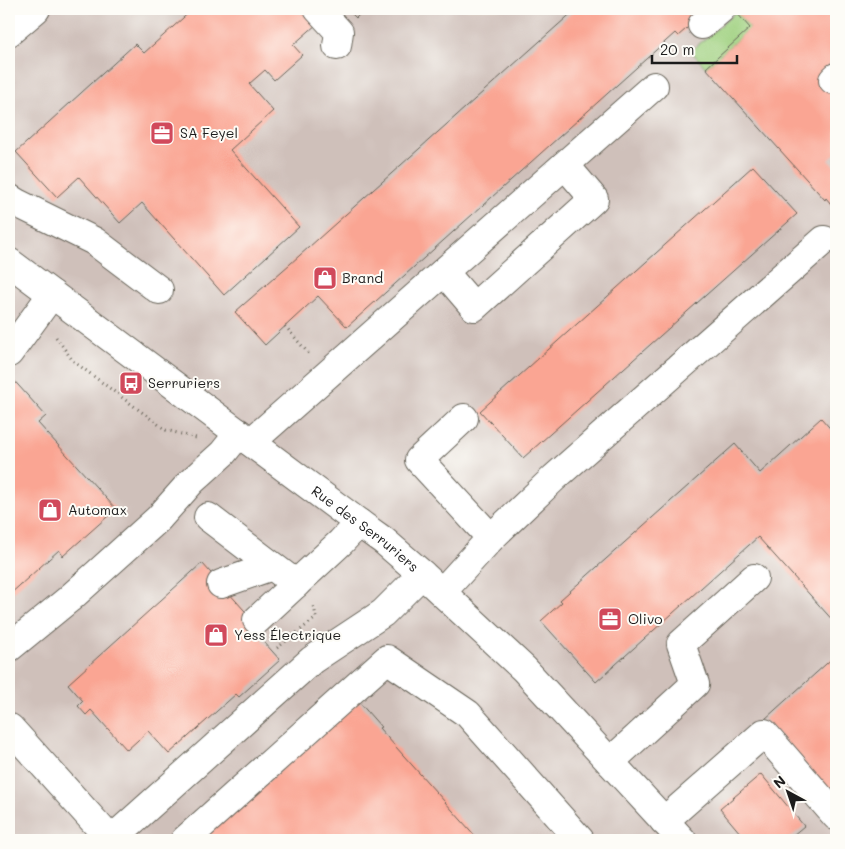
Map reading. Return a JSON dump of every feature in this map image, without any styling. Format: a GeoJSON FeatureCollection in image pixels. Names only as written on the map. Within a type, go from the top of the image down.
{"type":"FeatureCollection","features":[{"type":"Feature","properties":{"kind":"street"},"geometry":{"type":"LineString","coordinates":[[318,9],[339,32],[337,46]]}},
{"type":"Feature","properties":{"kind":"street"},"geometry":{"type":"LineString","coordinates":[[9,648],[69,599],[158,519],[191,482],[223,454],[327,375],[654,86]]}},
{"type":"Feature","properties":{"kind":"street"},"geometry":{"type":"LineString","coordinates":[[444,272],[474,307],[594,199],[565,165]]}},
{"type":"Feature","properties":{"kind":"street"},"geometry":{"type":"LineString","coordinates":[[12,205],[94,241],[159,290]]}},
{"type":"Feature","properties":{"kind":"street"},"geometry":{"type":"LineString","coordinates":[[442,592],[491,538],[554,478],[824,240]]}},
{"type":"Feature","properties":{"kind":"street","name":"Rue des Serruriers"},"geometry":{"type":"LineString","coordinates":[[9,262],[384,541],[442,592],[524,670],[610,762],[670,833]]}},
{"type":"Feature","properties":{"kind":"street"},"geometry":{"type":"LineString","coordinates":[[9,353],[52,294]]}},
{"type":"Feature","properties":{"kind":"street"},"geometry":{"type":"LineString","coordinates":[[464,418],[419,460],[491,538]]}},
{"type":"Feature","properties":{"kind":"street"},"geometry":{"type":"LineString","coordinates":[[208,517],[296,584]]}},
{"type":"Feature","properties":{"kind":"street"},"geometry":{"type":"LineString","coordinates":[[257,620],[360,523]]}},
{"type":"Feature","properties":{"kind":"street"},"geometry":{"type":"LineString","coordinates":[[221,584],[272,566]]}},
{"type":"Feature","properties":{"kind":"street"},"geometry":{"type":"LineString","coordinates":[[10,728],[111,840],[312,660],[383,613],[422,574]]}},
{"type":"Feature","properties":{"kind":"street"},"geometry":{"type":"LineString","coordinates":[[610,762],[696,684],[681,644],[754,578]]}},
{"type":"Feature","properties":{"kind":"street"},"geometry":{"type":"LineString","coordinates":[[185,840],[387,659],[468,714],[580,840]]}},
{"type":"Feature","properties":{"kind":"street"},"geometry":{"type":"LineString","coordinates":[[670,833],[764,733],[836,816]]}},
{"type":"Feature","properties":{"kind":"path"},"geometry":{"type":"LineString","coordinates":[[285,326],[327,375]]}},
{"type":"Feature","properties":{"kind":"shaded area"},"geometry":{"type":"Polygon","coordinates":[[[9,9],[836,9],[836,840],[9,840],[9,9]]]}},
{"type":"Feature","properties":{"kind":"green space"},"geometry":{"type":"Polygon","coordinates":[[[736,12],[750,28],[706,68],[691,51],[736,12]]]}},
{"type":"Feature","properties":{"kind":"building"},"geometry":{"type":"Polygon","coordinates":[[[193,9],[303,9],[317,24],[293,45],[302,55],[274,80],[265,70],[249,84],[273,111],[230,150],[299,227],[224,295],[142,203],[120,223],[79,177],[57,197],[16,152],[135,44],[144,53],[193,9]]]}},
{"type":"Feature","properties":{"kind":"building"},"geometry":{"type":"Polygon","coordinates":[[[347,9],[365,9],[356,18],[347,9]]]}},
{"type":"Feature","properties":{"kind":"building"},"geometry":{"type":"Polygon","coordinates":[[[576,9],[709,9],[678,36],[675,33],[347,327],[318,296],[265,345],[235,312],[576,9]]]}},
{"type":"Feature","properties":{"kind":"building"},"geometry":{"type":"Polygon","coordinates":[[[739,9],[836,9],[836,59],[820,73],[836,92],[836,153],[829,160],[836,168],[836,210],[706,68],[750,28],[736,12],[739,9]]]}},
{"type":"Feature","properties":{"kind":"building"},"geometry":{"type":"Polygon","coordinates":[[[753,166],[797,214],[523,458],[480,411],[753,166]]]}},
{"type":"Feature","properties":{"kind":"building"},"geometry":{"type":"Polygon","coordinates":[[[9,375],[46,416],[38,423],[116,509],[63,556],[59,550],[9,595],[9,375]]]}},
{"type":"Feature","properties":{"kind":"building"},"geometry":{"type":"Polygon","coordinates":[[[821,418],[836,435],[836,624],[758,537],[596,682],[541,621],[562,602],[560,600],[735,444],[760,473],[821,418]]]}},
{"type":"Feature","properties":{"kind":"building"},"geometry":{"type":"Polygon","coordinates":[[[202,563],[261,629],[256,633],[280,660],[239,697],[236,694],[169,754],[148,731],[127,750],[91,710],[86,715],[78,706],[83,701],[68,684],[202,563]]]}},
{"type":"Feature","properties":{"kind":"building"},"geometry":{"type":"Polygon","coordinates":[[[836,655],[836,799],[765,719],[836,655]]]}},
{"type":"Feature","properties":{"kind":"building"},"geometry":{"type":"Polygon","coordinates":[[[359,702],[381,727],[379,728],[478,839],[480,837],[483,840],[201,840],[359,702]]]}},
{"type":"Feature","properties":{"kind":"building"},"geometry":{"type":"Polygon","coordinates":[[[761,774],[804,826],[787,840],[746,840],[720,809],[761,774]]]}},
{"type":"Feature","properties":{"kind":"place","name":"SA Feyel"},"geometry":{"type":"Point","coordinates":[162,133]}},
{"type":"Feature","properties":{"kind":"place","name":"Brand"},"geometry":{"type":"Point","coordinates":[325,278]}},
{"type":"Feature","properties":{"kind":"place","name":"Serruriers"},"geometry":{"type":"Point","coordinates":[131,383]}},
{"type":"Feature","properties":{"kind":"place","name":"Automax"},"geometry":{"type":"Point","coordinates":[50,510]}},
{"type":"Feature","properties":{"kind":"place","name":"Olivo"},"geometry":{"type":"Point","coordinates":[610,619]}},
{"type":"Feature","properties":{"kind":"place","name":"Yess Électrique"},"geometry":{"type":"Point","coordinates":[216,635]}}]}
